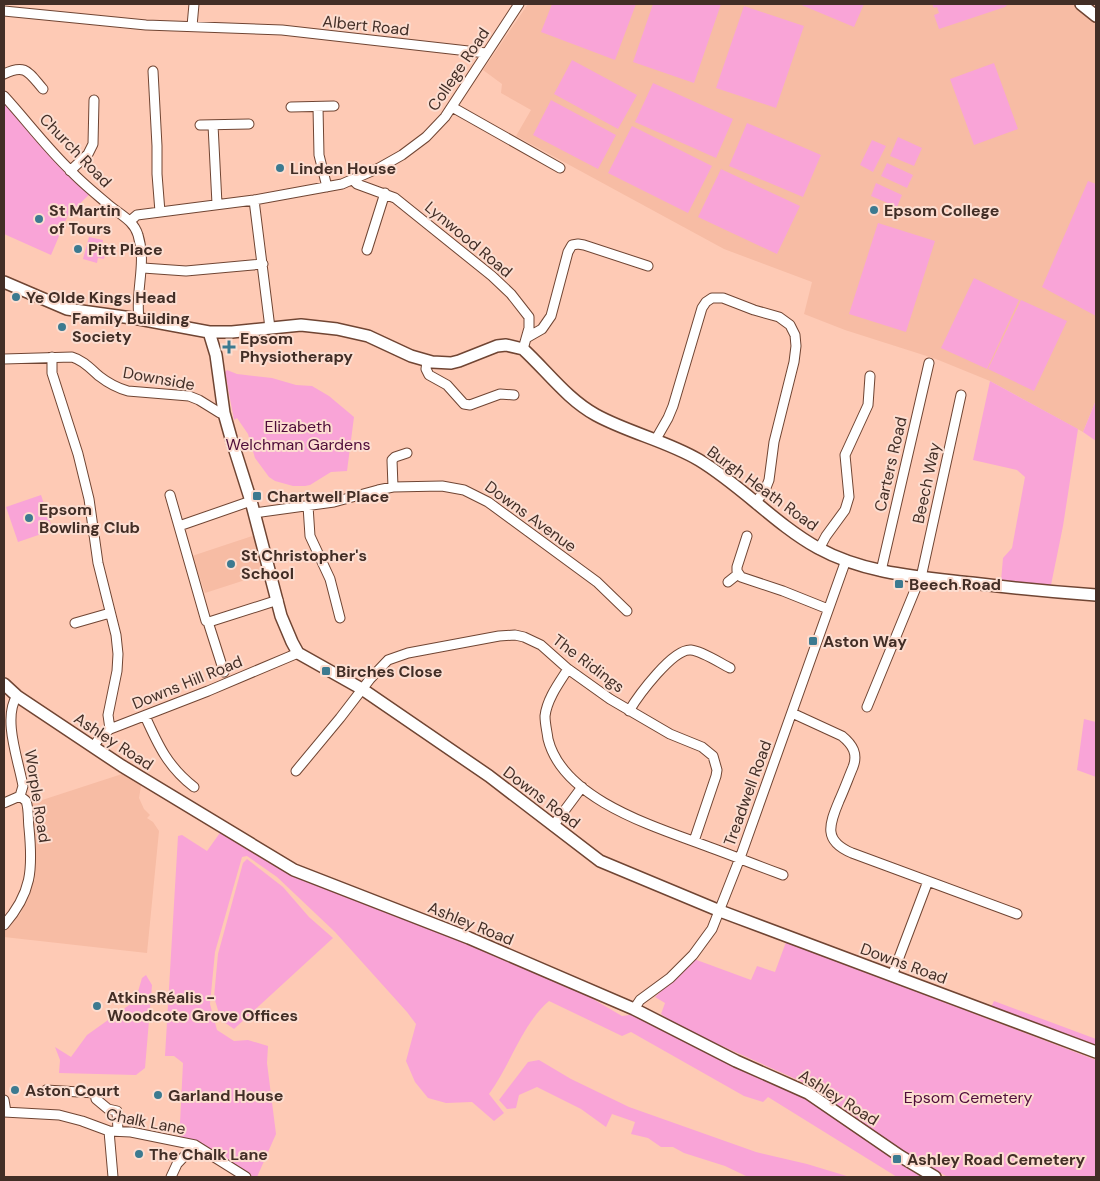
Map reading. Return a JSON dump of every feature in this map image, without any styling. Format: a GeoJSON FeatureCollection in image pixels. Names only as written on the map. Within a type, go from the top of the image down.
{"type":"FeatureCollection","features":[{"type":"Feature","properties":{"kind":"main road"},"geometry":{"type":"LineString","coordinates":[[1081,4],[1096,16]]}},
{"type":"Feature","properties":{"kind":"main road"},"geometry":{"type":"LineString","coordinates":[[4,282],[67,309],[139,319],[209,332],[232,332],[289,326],[312,326],[354,332],[378,340],[427,362],[459,361],[497,346],[506,345],[523,349]]}},
{"type":"Feature","properties":{"kind":"main road"},"geometry":{"type":"LineString","coordinates":[[209,332],[219,373],[224,413],[251,501],[287,631],[298,653]]}},
{"type":"Feature","properties":{"kind":"main road","name":"Burgh Heath Road"},"geometry":{"type":"LineString","coordinates":[[523,349],[580,405],[595,415],[656,439],[700,461],[756,502],[792,532],[819,549],[881,571],[1049,592],[1096,595]]}},
{"type":"Feature","properties":{"kind":"main road","name":"Downs Road"},"geometry":{"type":"LineString","coordinates":[[298,653],[362,689],[489,776],[600,861],[720,911],[1096,1052]]}},
{"type":"Feature","properties":{"kind":"main road","name":"Ashley Road"},"geometry":{"type":"LineString","coordinates":[[4,684],[17,696],[93,747],[294,870],[469,938],[634,1009],[736,1061],[808,1094],[900,1156],[935,1177]]}},
{"type":"Feature","properties":{"kind":"street"},"geometry":{"type":"LineString","coordinates":[[192,26],[194,4]]}},
{"type":"Feature","properties":{"kind":"street","name":"College Road"},"geometry":{"type":"LineString","coordinates":[[130,221],[138,215],[254,200],[327,186],[353,180],[379,168],[426,137],[452,107],[519,4]]}},
{"type":"Feature","properties":{"kind":"street","name":"Albert Road"},"geometry":{"type":"LineString","coordinates":[[4,11],[122,23],[282,30],[486,53]]}},
{"type":"Feature","properties":{"kind":"street"},"geometry":{"type":"LineString","coordinates":[[4,74],[14,69],[25,70],[30,73],[43,89]]}},
{"type":"Feature","properties":{"kind":"street"},"geometry":{"type":"LineString","coordinates":[[152,72],[160,212]]}},
{"type":"Feature","properties":{"kind":"street","name":"Church Road"},"geometry":{"type":"LineString","coordinates":[[4,96],[70,171],[130,221]]}},
{"type":"Feature","properties":{"kind":"street"},"geometry":{"type":"LineString","coordinates":[[70,171],[92,150],[94,144],[94,100]]}},
{"type":"Feature","properties":{"kind":"street"},"geometry":{"type":"LineString","coordinates":[[291,107],[334,106]]}},
{"type":"Feature","properties":{"kind":"street"},"geometry":{"type":"LineString","coordinates":[[318,107],[319,156],[327,186]]}},
{"type":"Feature","properties":{"kind":"street"},"geometry":{"type":"LineString","coordinates":[[452,107],[560,168]]}},
{"type":"Feature","properties":{"kind":"street"},"geometry":{"type":"LineString","coordinates":[[200,125],[250,124]]}},
{"type":"Feature","properties":{"kind":"street"},"geometry":{"type":"LineString","coordinates":[[213,125],[217,204]]}},
{"type":"Feature","properties":{"kind":"street","name":"Lynwood Road"},"geometry":{"type":"LineString","coordinates":[[353,180],[361,186],[395,198],[492,276],[511,294],[529,317],[528,336],[523,349]]}},
{"type":"Feature","properties":{"kind":"street"},"geometry":{"type":"LineString","coordinates":[[367,250],[385,193]]}},
{"type":"Feature","properties":{"kind":"street"},"geometry":{"type":"LineString","coordinates":[[254,200],[270,328]]}},
{"type":"Feature","properties":{"kind":"street"},"geometry":{"type":"LineString","coordinates":[[130,221],[138,235],[143,268],[138,301],[139,319]]}},
{"type":"Feature","properties":{"kind":"street"},"geometry":{"type":"LineString","coordinates":[[528,336],[542,329],[551,316],[568,252],[572,245],[584,245],[648,266]]}},
{"type":"Feature","properties":{"kind":"street"},"geometry":{"type":"LineString","coordinates":[[143,268],[186,271],[263,264]]}},
{"type":"Feature","properties":{"kind":"street"},"geometry":{"type":"LineString","coordinates":[[656,439],[673,406],[702,308],[706,302],[712,298],[723,298],[779,317],[790,325],[795,335],[796,354],[774,442],[769,480],[765,490],[756,502]]}},
{"type":"Feature","properties":{"kind":"street"},"geometry":{"type":"LineString","coordinates":[[52,357],[52,373],[78,454],[89,499],[98,563],[116,635],[117,671],[108,715],[110,729]]}},
{"type":"Feature","properties":{"kind":"street","name":"Downside"},"geometry":{"type":"LineString","coordinates":[[4,359],[76,358],[100,377],[120,389],[189,396],[220,413],[224,413]]}},
{"type":"Feature","properties":{"kind":"street"},"geometry":{"type":"LineString","coordinates":[[427,362],[426,369],[429,375],[447,385],[464,404],[470,405],[500,394],[514,395]]}},
{"type":"Feature","properties":{"kind":"street","name":"Carters Road"},"geometry":{"type":"LineString","coordinates":[[881,571],[929,363]]}},
{"type":"Feature","properties":{"kind":"street"},"geometry":{"type":"LineString","coordinates":[[819,549],[826,536],[846,510],[849,490],[845,455],[868,405],[870,376]]}},
{"type":"Feature","properties":{"kind":"street","name":"Beech Way"},"geometry":{"type":"LineString","coordinates":[[920,576],[961,395]]}},
{"type":"Feature","properties":{"kind":"street"},"geometry":{"type":"LineString","coordinates":[[393,488],[392,460],[407,453]]}},
{"type":"Feature","properties":{"kind":"street","name":"Downs Avenue"},"geometry":{"type":"LineString","coordinates":[[254,513],[334,502],[378,490],[393,488],[448,487],[464,490],[474,493],[488,502],[597,582],[627,611]]}},
{"type":"Feature","properties":{"kind":"street"},"geometry":{"type":"LineString","coordinates":[[170,495],[206,621],[209,622],[224,672]]}},
{"type":"Feature","properties":{"kind":"street"},"geometry":{"type":"LineString","coordinates":[[179,526],[251,501]]}},
{"type":"Feature","properties":{"kind":"street"},"geometry":{"type":"LineString","coordinates":[[308,506],[310,536],[330,579],[340,618]]}},
{"type":"Feature","properties":{"kind":"street"},"geometry":{"type":"LineString","coordinates":[[747,536],[737,567],[738,574],[744,579],[783,591],[828,610]]}},
{"type":"Feature","properties":{"kind":"street","name":"Treadwell Road"},"geometry":{"type":"LineString","coordinates":[[634,1009],[640,1000],[670,978],[693,955],[712,929],[740,858],[846,560]]}},
{"type":"Feature","properties":{"kind":"street"},"geometry":{"type":"LineString","coordinates":[[728,582],[738,574]]}},
{"type":"Feature","properties":{"kind":"street"},"geometry":{"type":"LineString","coordinates":[[867,707],[920,576]]}},
{"type":"Feature","properties":{"kind":"street"},"geometry":{"type":"LineString","coordinates":[[209,622],[278,600]]}},
{"type":"Feature","properties":{"kind":"street"},"geometry":{"type":"LineString","coordinates":[[75,624],[110,613]]}},
{"type":"Feature","properties":{"kind":"street","name":"The Ridings"},"geometry":{"type":"LineString","coordinates":[[362,689],[382,666],[396,656],[507,635],[524,637],[541,645],[568,669],[629,711],[670,734],[702,747],[713,756],[717,770],[716,776],[694,841]]}},
{"type":"Feature","properties":{"kind":"street"},"geometry":{"type":"LineString","coordinates":[[629,711],[647,686],[681,652],[694,650],[730,668]]}},
{"type":"Feature","properties":{"kind":"street","name":"Downs Hill Road"},"geometry":{"type":"LineString","coordinates":[[93,747],[110,729],[298,653]]}},
{"type":"Feature","properties":{"kind":"street"},"geometry":{"type":"LineString","coordinates":[[568,669],[547,709],[546,728],[555,758],[569,777],[614,808],[642,822],[783,876]]}},
{"type":"Feature","properties":{"kind":"street"},"geometry":{"type":"LineString","coordinates":[[296,771],[362,689]]}},
{"type":"Feature","properties":{"kind":"street","name":"Worple Road"},"geometry":{"type":"LineString","coordinates":[[4,925],[20,906],[31,872],[32,855],[26,801],[20,796],[23,786],[11,721],[12,706],[17,696]]}},
{"type":"Feature","properties":{"kind":"street"},"geometry":{"type":"LineString","coordinates":[[792,713],[842,736],[848,741],[855,754],[853,767],[831,821],[830,833],[834,840],[845,850],[1017,914]]}},
{"type":"Feature","properties":{"kind":"street"},"geometry":{"type":"LineString","coordinates":[[145,716],[171,766],[194,787]]}},
{"type":"Feature","properties":{"kind":"street"},"geometry":{"type":"LineString","coordinates":[[553,826],[582,787]]}},
{"type":"Feature","properties":{"kind":"street"},"geometry":{"type":"LineString","coordinates":[[4,803],[20,796]]}},
{"type":"Feature","properties":{"kind":"street"},"geometry":{"type":"LineString","coordinates":[[892,976],[928,881]]}},
{"type":"Feature","properties":{"kind":"street"},"geometry":{"type":"LineString","coordinates":[[46,1090],[95,1093],[96,1099],[108,1109],[117,1111],[113,1131],[113,1177]]}},
{"type":"Feature","properties":{"kind":"street"},"geometry":{"type":"LineString","coordinates":[[4,1100],[5,1112]]}},
{"type":"Feature","properties":{"kind":"street","name":"Chalk Lane"},"geometry":{"type":"LineString","coordinates":[[5,1112],[59,1116],[113,1131],[130,1132],[195,1145],[246,1177]]}},
{"type":"Feature","properties":{"kind":"street"},"geometry":{"type":"LineString","coordinates":[[171,1177],[176,1164],[195,1145]]}},
{"type":"Feature","properties":{"kind":"shaded area","name":"Epsom College"},"geometry":{"type":"Polygon","coordinates":[[[528,4],[1075,4],[1076,7],[1096,20],[1096,400],[1083,432],[990,381],[936,359],[845,330],[804,314],[812,282],[724,249],[516,136],[531,110],[501,93],[502,84],[483,70],[528,4]]]}},
{"type":"Feature","properties":{"kind":"shaded area","name":"St Christopher's School"},"geometry":{"type":"Polygon","coordinates":[[[258,534],[270,572],[205,593],[192,556],[258,534]]]}},
{"type":"Feature","properties":{"kind":"shaded area"},"geometry":{"type":"Polygon","coordinates":[[[125,773],[140,783],[139,798],[144,809],[150,815],[147,818],[153,822],[159,831],[147,953],[4,937],[4,932],[21,913],[30,884],[35,880],[30,804],[125,773]]]}},
{"type":"Feature","properties":{"kind":"green space"},"geometry":{"type":"Polygon","coordinates":[[[552,4],[636,4],[615,60],[541,32],[552,4]]]}},
{"type":"Feature","properties":{"kind":"green space"},"geometry":{"type":"Polygon","coordinates":[[[653,4],[721,4],[694,83],[633,62],[653,4]]]}},
{"type":"Feature","properties":{"kind":"green space"},"geometry":{"type":"Polygon","coordinates":[[[799,4],[864,4],[854,27],[799,4]]]}},
{"type":"Feature","properties":{"kind":"green space"},"geometry":{"type":"Polygon","coordinates":[[[932,4],[1008,4],[1005,7],[939,29],[934,15],[939,13],[937,7],[934,8],[932,4]]]}},
{"type":"Feature","properties":{"kind":"green space"},"geometry":{"type":"Polygon","coordinates":[[[744,6],[804,26],[776,108],[716,88],[744,6]]]}},
{"type":"Feature","properties":{"kind":"green space"},"geometry":{"type":"Polygon","coordinates":[[[572,60],[637,95],[618,129],[554,94],[572,60]]]}},
{"type":"Feature","properties":{"kind":"green space"},"geometry":{"type":"Polygon","coordinates":[[[994,63],[1018,129],[974,145],[950,79],[994,63]]]}},
{"type":"Feature","properties":{"kind":"green space"},"geometry":{"type":"Polygon","coordinates":[[[653,83],[733,119],[716,158],[635,122],[653,83]]]}},
{"type":"Feature","properties":{"kind":"green space","name":"St Martin of Tours"},"geometry":{"type":"Polygon","coordinates":[[[4,95],[95,189],[68,215],[51,255],[4,234],[4,95]]]}},
{"type":"Feature","properties":{"kind":"green space"},"geometry":{"type":"Polygon","coordinates":[[[551,100],[616,135],[598,169],[533,135],[551,100]]]}},
{"type":"Feature","properties":{"kind":"green space"},"geometry":{"type":"Polygon","coordinates":[[[747,123],[821,155],[803,197],[729,166],[747,123]]]}},
{"type":"Feature","properties":{"kind":"green space"},"geometry":{"type":"Polygon","coordinates":[[[632,126],[712,166],[688,213],[608,173],[632,126]]]}},
{"type":"Feature","properties":{"kind":"green space"},"geometry":{"type":"Polygon","coordinates":[[[898,137],[922,148],[914,166],[890,156],[898,137]]]}},
{"type":"Feature","properties":{"kind":"green space"},"geometry":{"type":"Polygon","coordinates":[[[872,140],[886,146],[873,172],[860,165],[872,140]]]}},
{"type":"Feature","properties":{"kind":"green space"},"geometry":{"type":"Polygon","coordinates":[[[887,163],[913,175],[907,188],[881,176],[887,163]]]}},
{"type":"Feature","properties":{"kind":"green space"},"geometry":{"type":"Polygon","coordinates":[[[721,169],[800,206],[777,254],[698,217],[721,169]]]}},
{"type":"Feature","properties":{"kind":"green space"},"geometry":{"type":"Polygon","coordinates":[[[1088,181],[1096,184],[1096,316],[1042,287],[1088,181]]]}},
{"type":"Feature","properties":{"kind":"green space"},"geometry":{"type":"Polygon","coordinates":[[[876,183],[902,195],[897,207],[871,196],[876,183]]]}},
{"type":"Feature","properties":{"kind":"green space"},"geometry":{"type":"Polygon","coordinates":[[[878,223],[935,241],[906,332],[849,314],[878,223]]]}},
{"type":"Feature","properties":{"kind":"green space"},"geometry":{"type":"Polygon","coordinates":[[[89,237],[103,240],[102,245],[107,247],[104,259],[98,258],[97,263],[83,259],[89,237]]]}},
{"type":"Feature","properties":{"kind":"green space"},"geometry":{"type":"Polygon","coordinates":[[[974,278],[1019,300],[987,369],[941,348],[974,278]]]}},
{"type":"Feature","properties":{"kind":"green space"},"geometry":{"type":"Polygon","coordinates":[[[1021,300],[1067,321],[1034,391],[988,369],[1021,300]]]}},
{"type":"Feature","properties":{"kind":"green space","name":"Elizabeth Welchman Gardens"},"geometry":{"type":"Polygon","coordinates":[[[227,370],[237,374],[272,378],[296,385],[312,386],[329,396],[354,417],[347,471],[331,472],[305,486],[293,486],[275,481],[269,477],[255,458],[248,434],[237,418],[234,420],[225,372],[227,370]]]}},
{"type":"Feature","properties":{"kind":"green space"},"geometry":{"type":"Polygon","coordinates":[[[990,381],[1078,429],[1063,526],[1051,585],[1001,581],[1003,558],[1012,548],[1025,477],[1017,470],[973,460],[990,381]]]}},
{"type":"Feature","properties":{"kind":"green space"},"geometry":{"type":"Polygon","coordinates":[[[1096,400],[1096,441],[1083,432],[1096,400]]]}},
{"type":"Feature","properties":{"kind":"green space","name":"Epsom Bowling Club"},"geometry":{"type":"Polygon","coordinates":[[[41,495],[53,530],[18,542],[6,507],[41,495]]]}},
{"type":"Feature","properties":{"kind":"green space"},"geometry":{"type":"Polygon","coordinates":[[[1084,719],[1096,722],[1096,777],[1077,770],[1084,719]]]}},
{"type":"Feature","properties":{"kind":"green space"},"geometry":{"type":"Polygon","coordinates":[[[222,830],[308,879],[513,962],[581,992],[622,1016],[636,1014],[806,1098],[923,1177],[897,1177],[768,1097],[763,1102],[744,1096],[631,1032],[622,1036],[549,1001],[531,1021],[489,1094],[504,1113],[494,1121],[472,1102],[446,1103],[428,1098],[415,1082],[406,1061],[416,1024],[335,932],[277,877],[247,856],[242,857],[215,952],[210,1004],[217,1030],[234,1041],[248,1040],[268,1046],[267,1063],[276,1134],[257,1177],[253,1177],[199,1142],[179,1143],[183,1063],[174,1056],[165,1056],[178,836],[182,835],[207,851],[222,830]]]}},
{"type":"Feature","properties":{"kind":"green space"},"geometry":{"type":"Polygon","coordinates":[[[247,859],[283,887],[309,917],[333,938],[234,1029],[221,1020],[214,997],[218,954],[243,863],[247,859]]]}},
{"type":"Feature","properties":{"kind":"green space","name":"Epsom Cemetery"},"geometry":{"type":"Polygon","coordinates":[[[786,942],[1096,1060],[1096,1177],[948,1177],[891,1147],[807,1084],[677,1026],[661,1014],[665,1003],[655,997],[694,959],[751,980],[757,966],[775,972],[786,942]]]}},
{"type":"Feature","properties":{"kind":"green space"},"geometry":{"type":"Polygon","coordinates":[[[146,975],[152,985],[145,1068],[136,1075],[59,1073],[60,1060],[55,1047],[71,1057],[87,1035],[139,998],[137,995],[142,978],[146,975]]]}},
{"type":"Feature","properties":{"kind":"green space"},"geometry":{"type":"Polygon","coordinates":[[[994,1001],[1096,1039],[1096,1046],[991,1007],[994,1001]]]}},
{"type":"Feature","properties":{"kind":"green space"},"geometry":{"type":"Polygon","coordinates":[[[539,1060],[571,1079],[629,1107],[756,1152],[807,1164],[850,1177],[746,1176],[725,1166],[684,1153],[673,1147],[661,1147],[648,1138],[631,1134],[635,1122],[612,1114],[606,1127],[581,1109],[537,1087],[519,1095],[516,1108],[507,1109],[499,1100],[528,1062],[539,1060]]]}},
{"type":"Feature","properties":{"kind":"place","name":"Linden House"},"geometry":{"type":"Point","coordinates":[280,168]}},
{"type":"Feature","properties":{"kind":"place","name":"Epsom College"},"geometry":{"type":"Point","coordinates":[874,210]}},
{"type":"Feature","properties":{"kind":"place","name":"St Martin of Tours"},"geometry":{"type":"Point","coordinates":[39,219]}},
{"type":"Feature","properties":{"kind":"place","name":"Pitt Place"},"geometry":{"type":"Point","coordinates":[78,249]}},
{"type":"Feature","properties":{"kind":"place","name":"Ye Olde Kings Head"},"geometry":{"type":"Point","coordinates":[16,297]}},
{"type":"Feature","properties":{"kind":"place","name":"Family Building Society"},"geometry":{"type":"Point","coordinates":[62,327]}},
{"type":"Feature","properties":{"kind":"place","name":"Epsom Physiotherapy"},"geometry":{"type":"Point","coordinates":[229,347]}},
{"type":"Feature","properties":{"kind":"place","name":"Chartwell Place"},"geometry":{"type":"Point","coordinates":[257,496]}},
{"type":"Feature","properties":{"kind":"place","name":"Epsom Bowling Club"},"geometry":{"type":"Point","coordinates":[29,518]}},
{"type":"Feature","properties":{"kind":"place","name":"St Christopher's School"},"geometry":{"type":"Point","coordinates":[231,564]}},
{"type":"Feature","properties":{"kind":"place","name":"Beech Road"},"geometry":{"type":"Point","coordinates":[899,584]}},
{"type":"Feature","properties":{"kind":"place","name":"Aston Way"},"geometry":{"type":"Point","coordinates":[813,641]}},
{"type":"Feature","properties":{"kind":"place","name":"Birches Close"},"geometry":{"type":"Point","coordinates":[326,671]}},
{"type":"Feature","properties":{"kind":"place","name":"AtkinsRéalis - Woodcote Grove Offices"},"geometry":{"type":"Point","coordinates":[97,1006]}},
{"type":"Feature","properties":{"kind":"place","name":"Aston Court"},"geometry":{"type":"Point","coordinates":[15,1090]}},
{"type":"Feature","properties":{"kind":"place","name":"Garland House"},"geometry":{"type":"Point","coordinates":[158,1095]}},
{"type":"Feature","properties":{"kind":"place","name":"The Chalk Lane"},"geometry":{"type":"Point","coordinates":[139,1154]}},
{"type":"Feature","properties":{"kind":"place","name":"Ashley Road Cemetery"},"geometry":{"type":"Point","coordinates":[897,1159]}}]}
